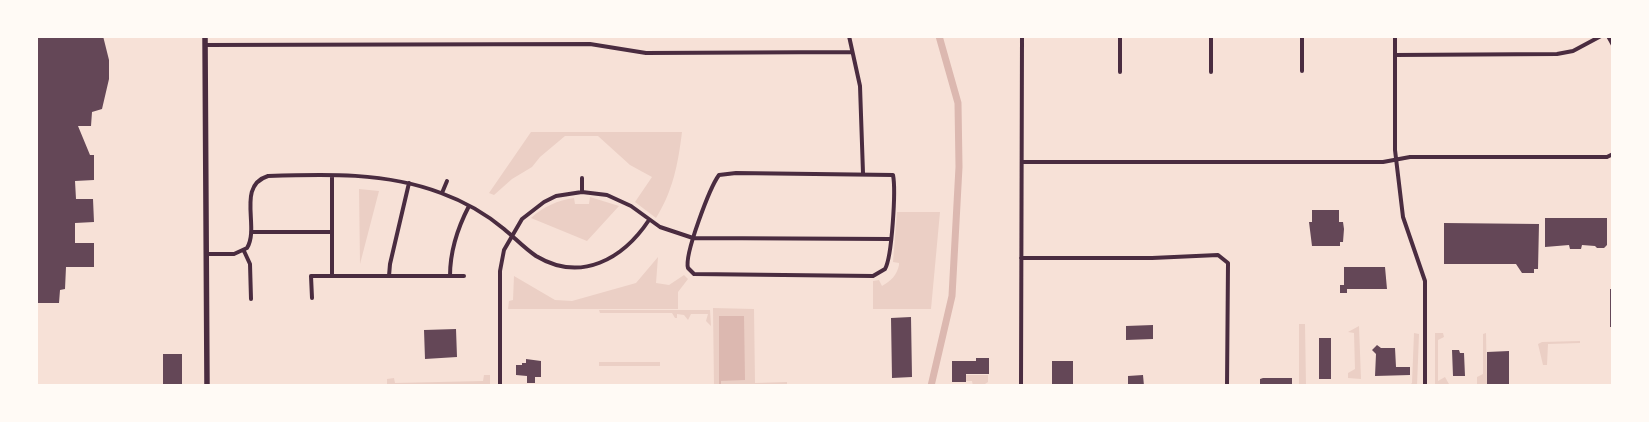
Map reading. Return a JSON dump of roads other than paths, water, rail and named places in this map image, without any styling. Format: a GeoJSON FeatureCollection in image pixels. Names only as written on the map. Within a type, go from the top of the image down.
{"type":"FeatureCollection","features":[{"type":"Feature","properties":{"kind":"main road"},"geometry":{"type":"LineString","coordinates":[[205,36],[207,386]]}},
{"type":"Feature","properties":{"kind":"street"},"geometry":{"type":"LineString","coordinates":[[849,36],[862,106],[862,173]]}},
{"type":"Feature","properties":{"kind":"street"},"geometry":{"type":"LineString","coordinates":[[1021,386],[1022,36]]}},
{"type":"Feature","properties":{"kind":"street"},"geometry":{"type":"LineString","coordinates":[[1120,36],[1120,72]]}},
{"type":"Feature","properties":{"kind":"street"},"geometry":{"type":"LineString","coordinates":[[1211,36],[1211,72]]}},
{"type":"Feature","properties":{"kind":"street"},"geometry":{"type":"LineString","coordinates":[[1302,36],[1302,70]]}},
{"type":"Feature","properties":{"kind":"street"},"geometry":{"type":"LineString","coordinates":[[1395,36],[1396,160],[1403,218],[1425,281],[1425,386]]}},
{"type":"Feature","properties":{"kind":"street"},"geometry":{"type":"LineString","coordinates":[[1395,54],[1557,54],[1573,51],[1601,36]]}},
{"type":"Feature","properties":{"kind":"street"},"geometry":{"type":"LineString","coordinates":[[1608,36],[1613,45]]}},
{"type":"Feature","properties":{"kind":"street"},"geometry":{"type":"LineString","coordinates":[[205,45],[590,44],[646,53],[852,52]]}},
{"type":"Feature","properties":{"kind":"street"},"geometry":{"type":"LineString","coordinates":[[1022,162],[1383,162],[1410,157],[1607,157],[1613,154]]}},
{"type":"Feature","properties":{"kind":"street"},"geometry":{"type":"LineString","coordinates":[[736,173],[862,173],[893,174],[895,189],[888,260],[885,269],[873,276],[698,275],[691,272],[687,264],[693,238],[711,189],[719,175],[736,173]]}},
{"type":"Feature","properties":{"kind":"street"},"geometry":{"type":"LineString","coordinates":[[206,254],[234,254],[244,251],[250,244],[252,192],[259,180],[268,176],[380,178],[409,183],[442,193],[469,206],[493,220],[542,259],[568,266],[586,266],[603,262],[619,254],[632,242],[649,220]]}},
{"type":"Feature","properties":{"kind":"street"},"geometry":{"type":"LineString","coordinates":[[332,176],[332,276]]}},
{"type":"Feature","properties":{"kind":"street"},"geometry":{"type":"LineString","coordinates":[[582,178],[582,192]]}},
{"type":"Feature","properties":{"kind":"street"},"geometry":{"type":"LineString","coordinates":[[442,193],[447,182]]}},
{"type":"Feature","properties":{"kind":"street"},"geometry":{"type":"LineString","coordinates":[[389,276],[390,264],[409,183]]}},
{"type":"Feature","properties":{"kind":"street"},"geometry":{"type":"LineString","coordinates":[[500,386],[500,272],[504,250],[522,219],[544,202],[568,193],[594,192],[619,199],[649,220],[672,232],[693,238],[890,239]]}},
{"type":"Feature","properties":{"kind":"street"},"geometry":{"type":"LineString","coordinates":[[450,276],[451,257],[457,233],[469,206]]}},
{"type":"Feature","properties":{"kind":"street"},"geometry":{"type":"LineString","coordinates":[[251,232],[332,232]]}},
{"type":"Feature","properties":{"kind":"street"},"geometry":{"type":"LineString","coordinates":[[244,251],[250,264],[251,299]]}},
{"type":"Feature","properties":{"kind":"street"},"geometry":{"type":"LineString","coordinates":[[1021,258],[1152,258],[1218,255],[1223,257],[1228,263],[1227,386]]}},
{"type":"Feature","properties":{"kind":"street"},"geometry":{"type":"LineString","coordinates":[[312,298],[312,276],[464,276]]}},
{"type":"Feature","properties":{"kind":"waterway"},"geometry":{"type":"LineString","coordinates":[[931,386],[952,296],[959,167],[958,103],[939,36]]}}]}
